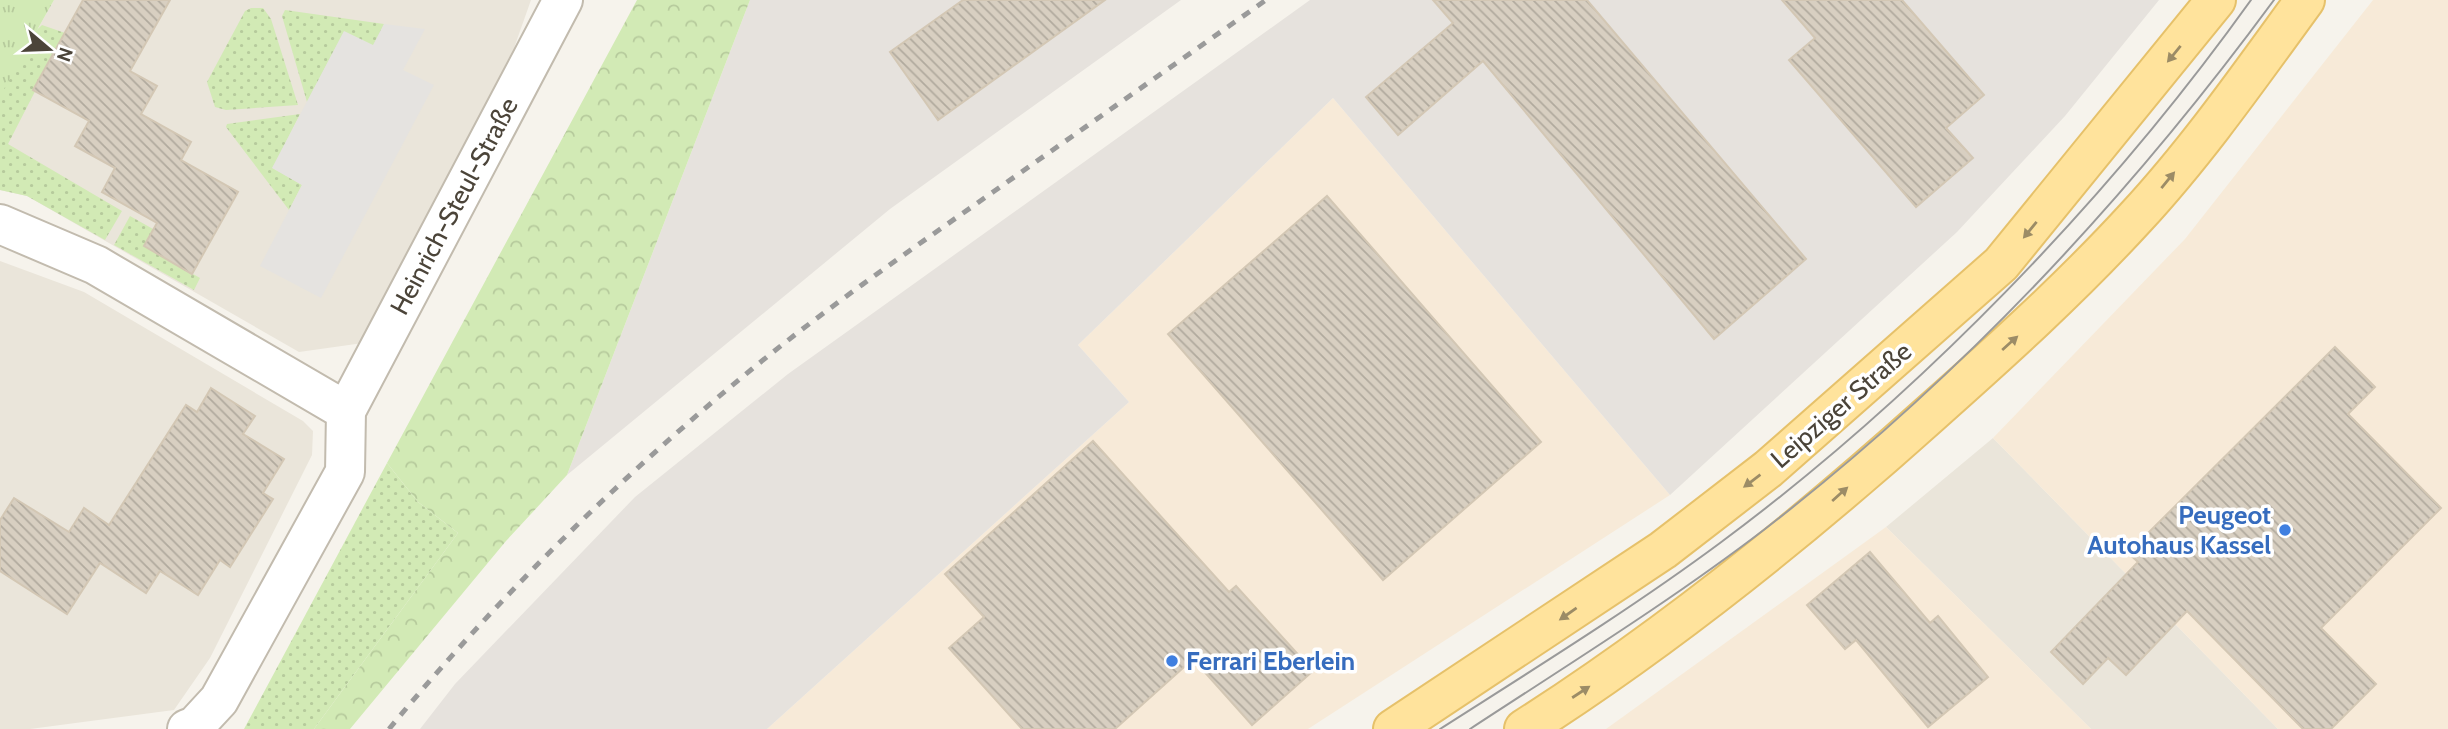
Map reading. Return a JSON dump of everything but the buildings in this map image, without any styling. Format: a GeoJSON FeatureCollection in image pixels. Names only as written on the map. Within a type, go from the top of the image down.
{"type":"FeatureCollection","features":[{"type":"Feature","properties":{"kind":"main road","name":"Leipziger Straße"},"geometry":{"type":"LineString","coordinates":[[1393,729],[1663,550],[1768,469],[2001,264],[2216,0]]}},
{"type":"Feature","properties":{"kind":"main road"},"geometry":{"type":"LineString","coordinates":[[1524,729],[1594,684],[1816,516],[2053,305],[2138,216],[2217,120],[2305,0]]}},
{"type":"Feature","properties":{"kind":"street","name":"Heinrich-Steul-Straße"},"geometry":{"type":"LineString","coordinates":[[187,729],[195,726],[219,701],[345,472],[346,411],[563,0]]}},
{"type":"Feature","properties":{"kind":"street"},"geometry":{"type":"LineString","coordinates":[[0,224],[96,265],[346,411]]}},
{"type":"Feature","properties":{"kind":"shaded area"},"geometry":{"type":"Polygon","coordinates":[[[54,0],[531,0],[514,48],[363,343],[299,352],[27,196],[0,190],[0,96],[54,0]]]}},
{"type":"Feature","properties":{"kind":"shaded area"},"geometry":{"type":"Polygon","coordinates":[[[750,0],[1181,0],[890,209],[567,475],[750,0]]]}},
{"type":"Feature","properties":{"kind":"shaded area"},"geometry":{"type":"Polygon","coordinates":[[[1310,0],[2159,0],[2065,116],[1957,232],[1670,495],[1333,98],[1078,345],[1129,402],[767,729],[420,729],[455,684],[635,497],[788,374],[1310,0]]]}},
{"type":"Feature","properties":{"kind":"shaded area"},"geometry":{"type":"Polygon","coordinates":[[[2373,0],[2448,0],[2448,729],[2278,729],[1993,438],[2185,239],[2373,0]]]}},
{"type":"Feature","properties":{"kind":"shaded area"},"geometry":{"type":"Polygon","coordinates":[[[384,24],[425,29],[403,70],[434,85],[321,298],[260,266],[302,185],[272,168],[344,31],[373,45],[384,24]]]}},
{"type":"Feature","properties":{"kind":"shaded area"},"geometry":{"type":"Polygon","coordinates":[[[1333,98],[1670,495],[1308,729],[767,729],[1129,402],[1078,345],[1333,98]]]}},
{"type":"Feature","properties":{"kind":"shaded area"},"geometry":{"type":"Polygon","coordinates":[[[0,261],[84,292],[303,421],[313,431],[312,455],[210,658],[174,710],[30,729],[0,729],[0,261]]]}},
{"type":"Feature","properties":{"kind":"shaded area"},"geometry":{"type":"Polygon","coordinates":[[[1993,438],[2278,729],[2091,729],[1886,527],[1993,438]]]}},
{"type":"Feature","properties":{"kind":"shaded area"},"geometry":{"type":"Polygon","coordinates":[[[1886,527],[2091,729],[1606,729],[1886,527]]]}},
{"type":"Feature","properties":{"kind":"green space"},"geometry":{"type":"Polygon","coordinates":[[[0,0],[54,0],[0,96],[0,0]]]}},
{"type":"Feature","properties":{"kind":"green space"},"geometry":{"type":"Polygon","coordinates":[[[637,0],[750,0],[567,475],[506,541],[350,729],[314,729],[458,533],[418,502],[387,463],[637,0]]]}},
{"type":"Feature","properties":{"kind":"green space"},"geometry":{"type":"Polygon","coordinates":[[[263,8],[271,19],[298,105],[226,110],[215,107],[207,82],[245,11],[263,8]]]}},
{"type":"Feature","properties":{"kind":"green space"},"geometry":{"type":"Polygon","coordinates":[[[285,10],[384,24],[374,46],[344,32],[307,102],[282,16],[285,10]]]}},
{"type":"Feature","properties":{"kind":"green space"},"geometry":{"type":"Polygon","coordinates":[[[42,25],[65,33],[8,144],[122,211],[105,240],[27,196],[0,190],[0,74],[24,42],[42,25]]]}},
{"type":"Feature","properties":{"kind":"green space"},"geometry":{"type":"Polygon","coordinates":[[[300,114],[273,168],[302,185],[289,210],[226,127],[227,124],[300,114]]]}},
{"type":"Feature","properties":{"kind":"green space"},"geometry":{"type":"Polygon","coordinates":[[[130,216],[153,229],[144,246],[200,278],[194,290],[114,245],[130,216]]]}},
{"type":"Feature","properties":{"kind":"green space"},"geometry":{"type":"Polygon","coordinates":[[[387,463],[418,502],[458,533],[314,729],[244,729],[387,463]]]}},
{"type":"Feature","properties":{"kind":"tram line"},"geometry":{"type":"LineString","coordinates":[[1440,729],[1582,638],[1720,543],[1794,486],[1866,424],[1937,359],[2072,221],[2136,149],[2251,0]]}},
{"type":"Feature","properties":{"kind":"tram line"},"geometry":{"type":"LineString","coordinates":[[1470,729],[1729,556],[1837,471],[1906,411],[2038,282],[2100,214],[2161,145],[2274,0]]}},
{"type":"Feature","properties":{"kind":"railway"},"geometry":{"type":"LineString","coordinates":[[389,729],[473,632],[562,540],[654,453],[752,369],[871,278],[1266,0]]}},
{"type":"Feature","properties":{"kind":"place","name":"Peugeot Autohaus Kassel"},"geometry":{"type":"Point","coordinates":[2285,530]}},
{"type":"Feature","properties":{"kind":"place","name":"Ferrari Eberlein"},"geometry":{"type":"Point","coordinates":[1172,661]}}]}
